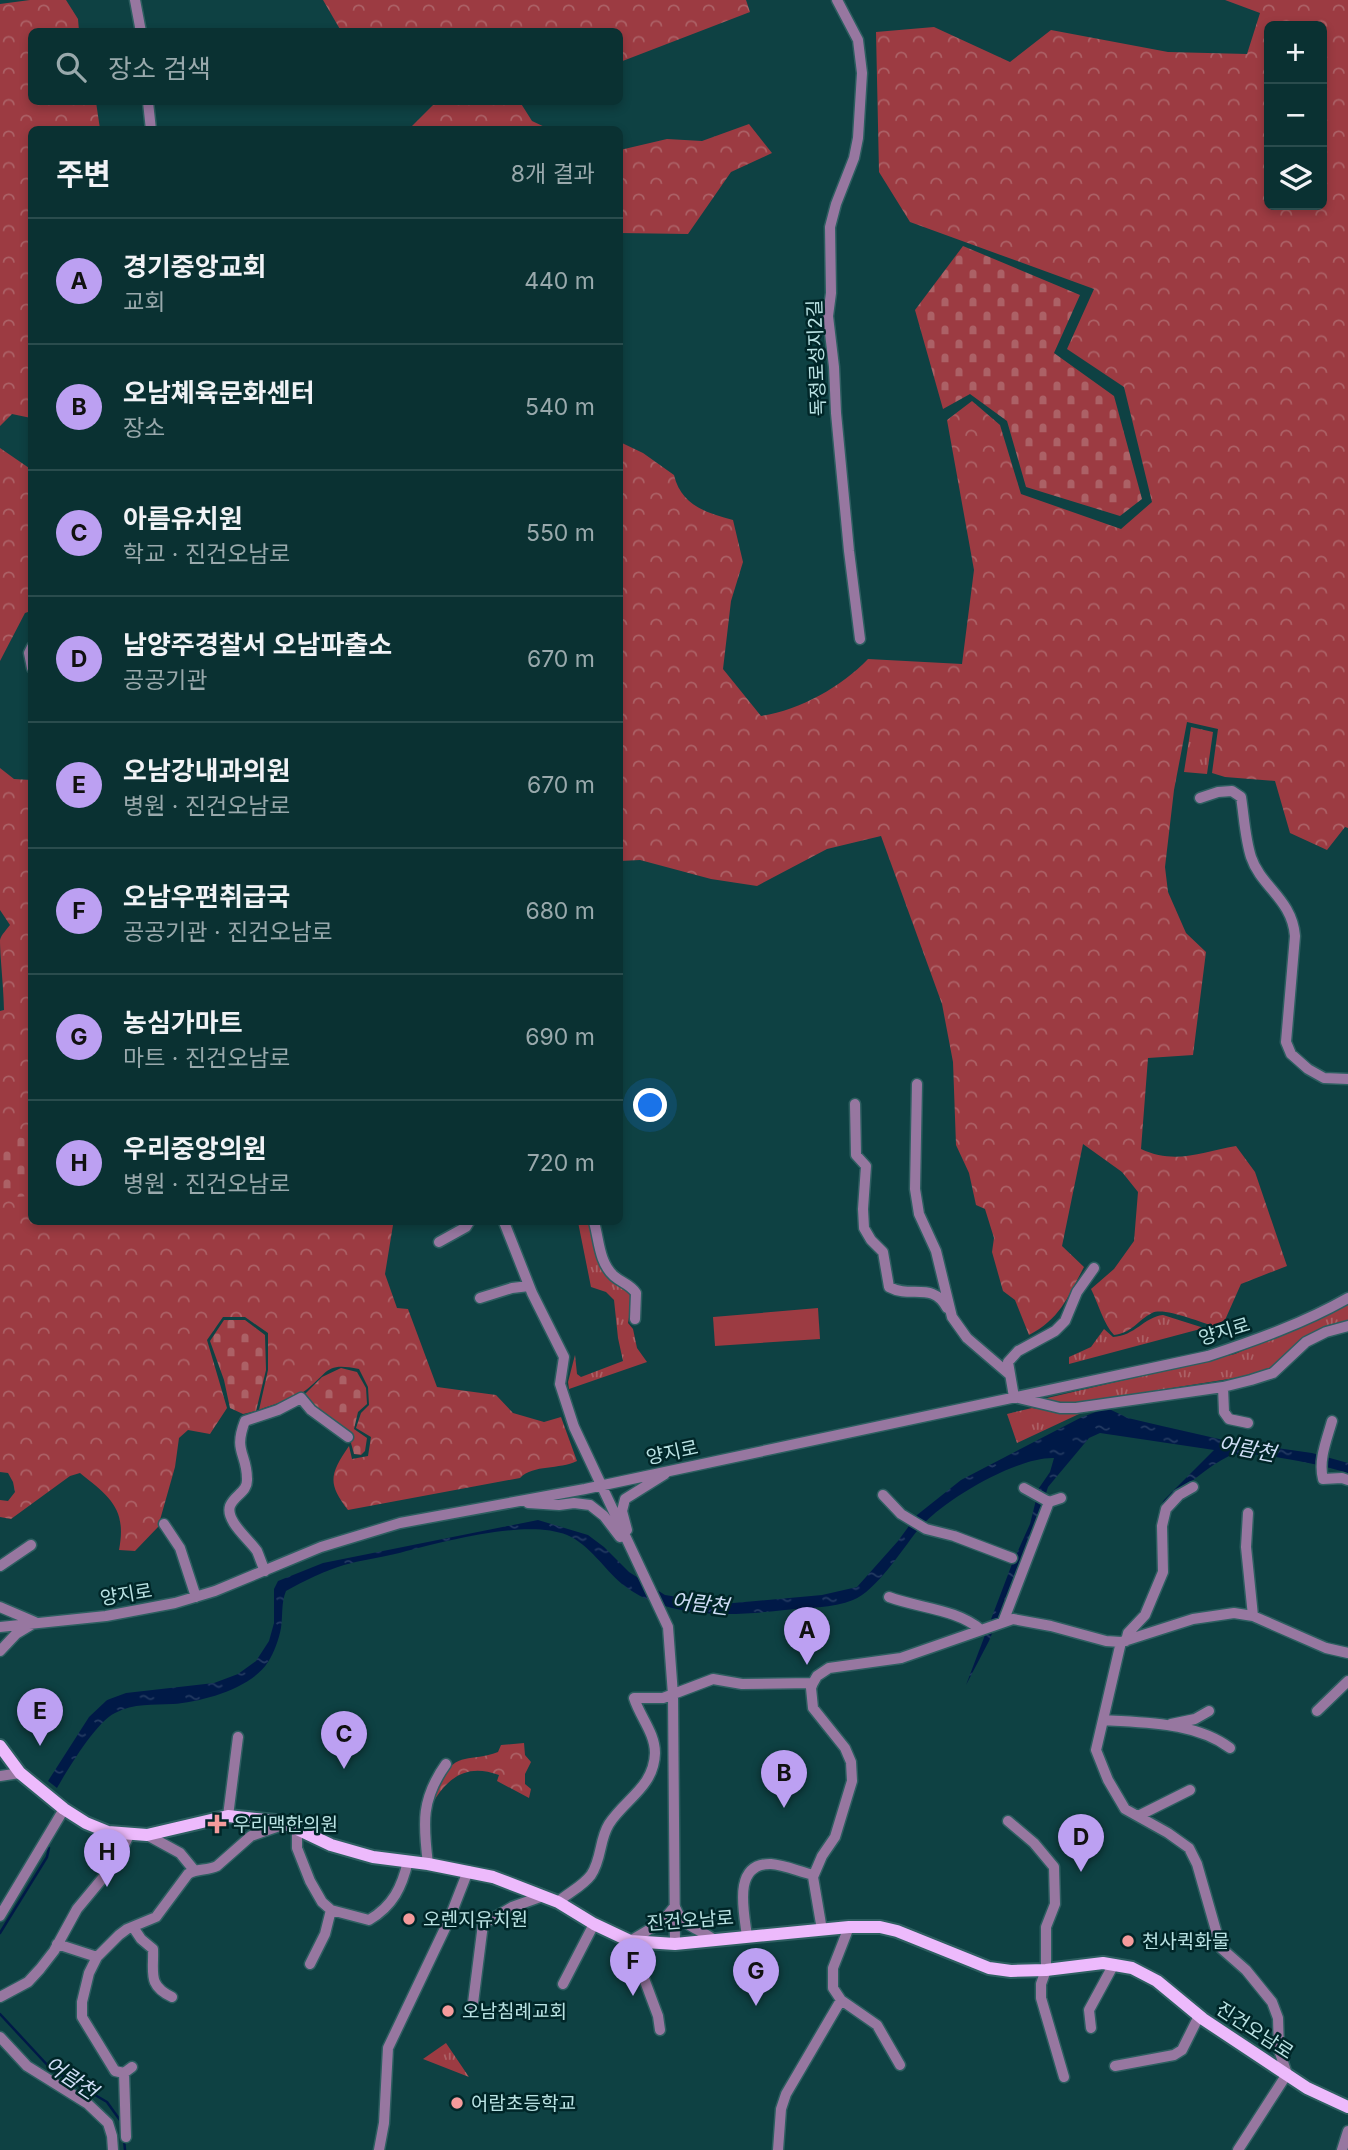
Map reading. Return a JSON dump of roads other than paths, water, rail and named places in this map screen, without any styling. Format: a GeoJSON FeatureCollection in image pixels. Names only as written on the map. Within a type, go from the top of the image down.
{"type":"FeatureCollection","features":[{"type":"Feature","properties":{"kind":"main road","name":"진건오남로"},"geometry":{"type":"LineString","coordinates":[[0,1746],[20,1773],[64,1809],[96,1828],[129,1835],[147,1835],[228,1816],[260,1818],[291,1826],[331,1845],[373,1857],[494,1877],[558,1902],[594,1924],[630,1941],[675,1944],[849,1927],[880,1927],[897,1930],[989,1968],[1011,1971],[1046,1970],[1094,1964],[1132,1968],[1145,1973],[1199,2016],[1307,2088],[1348,2107]]}},
{"type":"Feature","properties":{"kind":"street"},"geometry":{"type":"LineString","coordinates":[[135,0],[140,28]]}},
{"type":"Feature","properties":{"kind":"street","name":"독정로성지2길"},"geometry":{"type":"LineString","coordinates":[[837,0],[858,40],[862,73],[856,148],[850,173],[836,204],[830,227],[831,293],[828,316],[844,508],[860,639]]}},
{"type":"Feature","properties":{"kind":"street"},"geometry":{"type":"LineString","coordinates":[[148,105],[151,126]]}},
{"type":"Feature","properties":{"kind":"street"},"geometry":{"type":"LineString","coordinates":[[1200,798],[1218,792],[1233,791],[1241,797],[1251,857],[1294,920],[1296,936],[1286,1042],[1291,1054],[1324,1078],[1348,1079]]}},
{"type":"Feature","properties":{"kind":"street"},"geometry":{"type":"LineString","coordinates":[[916,1084],[915,1189],[919,1214],[936,1251],[952,1317]]}},
{"type":"Feature","properties":{"kind":"street"},"geometry":{"type":"LineString","coordinates":[[855,1104],[856,1155],[866,1166],[864,1228],[883,1252],[889,1287],[898,1292],[932,1292],[942,1298],[967,1338],[1009,1374]]}},
{"type":"Feature","properties":{"kind":"street"},"geometry":{"type":"LineString","coordinates":[[439,1242],[467,1225]]}},
{"type":"Feature","properties":{"kind":"street"},"geometry":{"type":"LineString","coordinates":[[505,1225],[529,1286],[564,1357],[560,1384],[571,1419],[668,1627],[673,1695],[675,1944]]}},
{"type":"Feature","properties":{"kind":"street"},"geometry":{"type":"LineString","coordinates":[[595,1225],[606,1265],[612,1274],[628,1283],[636,1293],[635,1319]]}},
{"type":"Feature","properties":{"kind":"street"},"geometry":{"type":"LineString","coordinates":[[1094,1268],[1077,1292],[1065,1321],[1055,1331],[1018,1351],[1008,1362],[1014,1397],[1060,1408],[1076,1408],[1223,1387],[1273,1373],[1306,1342],[1326,1332],[1348,1326]]}},
{"type":"Feature","properties":{"kind":"street"},"geometry":{"type":"LineString","coordinates":[[480,1298],[529,1286]]}},
{"type":"Feature","properties":{"kind":"street","name":"양지로"},"geometry":{"type":"LineString","coordinates":[[0,1627],[119,1614],[196,1598],[321,1547],[369,1531],[461,1510],[600,1485],[1208,1356],[1303,1321],[1348,1297]]}},
{"type":"Feature","properties":{"kind":"street"},"geometry":{"type":"LineString","coordinates":[[1223,1387],[1224,1412],[1229,1419],[1248,1423]]}},
{"type":"Feature","properties":{"kind":"street"},"geometry":{"type":"LineString","coordinates":[[265,1572],[256,1549],[239,1532],[230,1513],[230,1506],[247,1484],[239,1447],[245,1421],[278,1410],[301,1398],[311,1410],[348,1437]]}},
{"type":"Feature","properties":{"kind":"street"},"geometry":{"type":"LineString","coordinates":[[1332,1421],[1323,1451],[1323,1479],[1348,1480]]}},
{"type":"Feature","properties":{"kind":"street"},"geometry":{"type":"LineString","coordinates":[[635,1557],[623,1518],[623,1503],[628,1496],[671,1470]]}},
{"type":"Feature","properties":{"kind":"street"},"geometry":{"type":"LineString","coordinates":[[1193,1487],[1179,1495],[1166,1509],[1162,1526],[1163,1572],[1145,1615],[1128,1633],[1124,1642],[1096,1750],[1108,1780],[1125,1809],[1189,1848],[1221,1948],[1246,1970],[1272,2002],[1278,2018],[1279,2050],[1287,2074],[1238,2150]]}},
{"type":"Feature","properties":{"kind":"street"},"geometry":{"type":"LineString","coordinates":[[1024,1488],[1049,1502],[1061,1498]]}},
{"type":"Feature","properties":{"kind":"street"},"geometry":{"type":"LineString","coordinates":[[883,1495],[907,1518],[926,1529],[954,1536],[1012,1558]]}},
{"type":"Feature","properties":{"kind":"street"},"geometry":{"type":"LineString","coordinates":[[515,1501],[559,1505],[590,1504],[604,1516],[635,1557]]}},
{"type":"Feature","properties":{"kind":"street"},"geometry":{"type":"LineString","coordinates":[[1003,1622],[1049,1502]]}},
{"type":"Feature","properties":{"kind":"street"},"geometry":{"type":"LineString","coordinates":[[1248,1513],[1246,1547],[1253,1616]]}},
{"type":"Feature","properties":{"kind":"street"},"geometry":{"type":"LineString","coordinates":[[164,1524],[180,1548],[196,1598]]}},
{"type":"Feature","properties":{"kind":"street"},"geometry":{"type":"LineString","coordinates":[[0,1566],[30,1545]]}},
{"type":"Feature","properties":{"kind":"street"},"geometry":{"type":"LineString","coordinates":[[889,1597],[958,1617],[983,1629]]}},
{"type":"Feature","properties":{"kind":"street"},"geometry":{"type":"LineString","coordinates":[[0,1607],[35,1623]]}},
{"type":"Feature","properties":{"kind":"street"},"geometry":{"type":"LineString","coordinates":[[821,1930],[814,1875],[835,1836],[852,1781],[851,1762],[845,1748],[813,1708],[813,1683],[817,1676],[829,1668],[901,1658],[1013,1619],[1106,1641],[1124,1642],[1193,1619],[1234,1613],[1253,1616],[1326,1648],[1348,1653]]}},
{"type":"Feature","properties":{"kind":"street"},"geometry":{"type":"LineString","coordinates":[[0,1651],[16,1634],[35,1623]]}},
{"type":"Feature","properties":{"kind":"street"},"geometry":{"type":"LineString","coordinates":[[558,1902],[591,1874],[600,1857],[603,1836],[610,1823],[642,1789],[652,1770],[655,1753],[651,1732],[640,1716],[634,1698],[663,1699],[713,1679],[741,1684],[813,1683]]}},
{"type":"Feature","properties":{"kind":"street"},"geometry":{"type":"LineString","coordinates":[[1317,1711],[1348,1681]]}},
{"type":"Feature","properties":{"kind":"street"},"geometry":{"type":"LineString","coordinates":[[1167,1725],[1195,1718],[1209,1711]]}},
{"type":"Feature","properties":{"kind":"street"},"geometry":{"type":"LineString","coordinates":[[1103,1720],[1167,1725],[1219,1740],[1230,1748]]}},
{"type":"Feature","properties":{"kind":"street"},"geometry":{"type":"LineString","coordinates":[[228,1816],[238,1737]]}},
{"type":"Feature","properties":{"kind":"street"},"geometry":{"type":"LineString","coordinates":[[428,1864],[424,1835],[426,1805],[430,1787],[446,1763]]}},
{"type":"Feature","properties":{"kind":"street"},"geometry":{"type":"LineString","coordinates":[[0,1776],[20,1773]]}},
{"type":"Feature","properties":{"kind":"street"},"geometry":{"type":"LineString","coordinates":[[1138,1816],[1190,1790]]}},
{"type":"Feature","properties":{"kind":"street"},"geometry":{"type":"LineString","coordinates":[[0,1916],[64,1809]]}},
{"type":"Feature","properties":{"kind":"street"},"geometry":{"type":"LineString","coordinates":[[1008,1821],[1034,1843],[1054,1867],[1055,1904],[1046,1927],[1046,1970],[1041,1984],[1041,1998],[1064,2077]]}},
{"type":"Feature","properties":{"kind":"street"},"geometry":{"type":"LineString","coordinates":[[126,2137],[128,2070],[116,2071],[82,2017],[82,2002],[97,1957],[119,1935],[156,1917],[182,1881],[194,1870],[211,1869],[251,1836],[291,1826],[310,1881],[322,1902],[331,1910],[369,1920],[382,1913],[402,1886],[408,1861]]}},
{"type":"Feature","properties":{"kind":"street"},"geometry":{"type":"LineString","coordinates":[[0,1997],[29,1982],[57,1944],[77,1909],[116,1862],[129,1835]]}},
{"type":"Feature","properties":{"kind":"street"},"geometry":{"type":"LineString","coordinates":[[147,1835],[180,1853],[194,1870]]}},
{"type":"Feature","properties":{"kind":"street"},"geometry":{"type":"LineString","coordinates":[[747,1936],[743,1882],[751,1872],[768,1864],[814,1875]]}},
{"type":"Feature","properties":{"kind":"street"},"geometry":{"type":"LineString","coordinates":[[379,2150],[384,2123],[388,2048],[448,1922],[468,1871]]}},
{"type":"Feature","properties":{"kind":"street"},"geometry":{"type":"LineString","coordinates":[[472,2011],[482,1950],[483,1924],[512,1907],[543,1896]]}},
{"type":"Feature","properties":{"kind":"street"},"geometry":{"type":"LineString","coordinates":[[675,1906],[679,1917],[685,1923],[713,1939]]}},
{"type":"Feature","properties":{"kind":"street"},"geometry":{"type":"LineString","coordinates":[[660,2030],[658,2015],[630,1941],[662,1923],[675,1906]]}},
{"type":"Feature","properties":{"kind":"street"},"geometry":{"type":"LineString","coordinates":[[310,1964],[325,1934],[331,1910]]}},
{"type":"Feature","properties":{"kind":"street"},"geometry":{"type":"LineString","coordinates":[[563,1984],[594,1924]]}},
{"type":"Feature","properties":{"kind":"street"},"geometry":{"type":"LineString","coordinates":[[133,1927],[141,1939],[153,1949],[153,1980],[159,1991],[173,1997]]}},
{"type":"Feature","properties":{"kind":"street"},"geometry":{"type":"LineString","coordinates":[[849,1927],[833,1968],[833,1988],[841,2000],[877,2025],[900,2065]]}},
{"type":"Feature","properties":{"kind":"street"},"geometry":{"type":"LineString","coordinates":[[57,1944],[97,1957]]}},
{"type":"Feature","properties":{"kind":"street"},"geometry":{"type":"LineString","coordinates":[[1091,2028],[1089,2010],[1114,1964]]}},
{"type":"Feature","properties":{"kind":"street"},"geometry":{"type":"LineString","coordinates":[[778,2150],[781,2109],[786,2094],[841,2000]]}},
{"type":"Feature","properties":{"kind":"street"},"geometry":{"type":"LineString","coordinates":[[1115,2066],[1174,2055],[1182,2050],[1199,2016]]}},
{"type":"Feature","properties":{"kind":"street"},"geometry":{"type":"LineString","coordinates":[[0,2037],[27,2066],[88,2104],[108,2123],[113,2150]]}},
{"type":"Feature","properties":{"kind":"street"},"geometry":{"type":"LineString","coordinates":[[1342,2150],[1348,2132]]}},
{"type":"Feature","properties":{"kind":"water"},"geometry":{"type":"Polygon","coordinates":[[[1107,1408],[1128,1418],[1228,1441],[1312,1453],[1348,1463],[1348,1473],[1306,1462],[1252,1454],[1229,1456],[1205,1471],[1167,1502],[1161,1562],[1147,1607],[1123,1633],[1143,1607],[1156,1576],[1159,1562],[1158,1518],[1164,1500],[1214,1450],[1100,1433],[1089,1438],[1048,1487],[1037,1522],[989,1641],[966,1685],[1030,1524],[1039,1488],[1050,1472],[1054,1458],[1020,1465],[961,1494],[928,1519],[871,1588],[853,1600],[828,1606],[744,1614],[679,1610],[640,1596],[615,1578],[575,1539],[549,1530],[529,1529],[482,1534],[357,1562],[322,1573],[286,1591],[278,1641],[268,1662],[250,1679],[212,1697],[173,1704],[136,1706],[115,1713],[91,1736],[57,1788],[48,1781],[89,1717],[107,1700],[126,1693],[214,1683],[238,1674],[256,1661],[269,1641],[274,1623],[274,1589],[278,1581],[323,1563],[538,1520],[588,1535],[629,1572],[665,1595],[722,1604],[822,1595],[857,1587],[917,1515],[961,1480],[1082,1417],[1107,1408]]]}},
{"type":"Feature","properties":{"kind":"waterway","name":"어람천"},"geometry":{"type":"LineString","coordinates":[[0,1933],[47,1857],[49,1848]]}},
{"type":"Feature","properties":{"kind":"waterway","name":"어람천"},"geometry":{"type":"LineString","coordinates":[[0,2014],[51,2069],[107,2102],[122,2123]]}},
{"type":"Feature","properties":{"kind":"waterway","name":"어람천"},"geometry":{"type":"LineString","coordinates":[[124,2139],[125,2150]]}},
{"type":"Feature","properties":{"kind":"place","name":"경기중앙교회"},"geometry":{"type":"Point","coordinates":[807,1665]}},
{"type":"Feature","properties":{"kind":"place","name":"오남강내과의원"},"geometry":{"type":"Point","coordinates":[40,1746]}},
{"type":"Feature","properties":{"kind":"place","name":"아름유치원"},"geometry":{"type":"Point","coordinates":[344,1769]}},
{"type":"Feature","properties":{"kind":"place","name":"오남쳬육문화센터"},"geometry":{"type":"Point","coordinates":[784,1808]}},
{"type":"Feature","properties":{"kind":"place","name":"우리맥한의원"},"geometry":{"type":"Point","coordinates":[217,1824]}},
{"type":"Feature","properties":{"kind":"place","name":"남양주경찰서 오남파출소"},"geometry":{"type":"Point","coordinates":[1081,1872]}},
{"type":"Feature","properties":{"kind":"place","name":"우리중앙의원"},"geometry":{"type":"Point","coordinates":[107,1887]}},
{"type":"Feature","properties":{"kind":"place","name":"오렌지유치원"},"geometry":{"type":"Point","coordinates":[409,1919]}},
{"type":"Feature","properties":{"kind":"place","name":"천사퀵화물"},"geometry":{"type":"Point","coordinates":[1128,1941]}},
{"type":"Feature","properties":{"kind":"place","name":"오남우편취급국"},"geometry":{"type":"Point","coordinates":[633,1996]}},
{"type":"Feature","properties":{"kind":"place","name":"농심가마트"},"geometry":{"type":"Point","coordinates":[756,2006]}},
{"type":"Feature","properties":{"kind":"place","name":"오남침례교회"},"geometry":{"type":"Point","coordinates":[448,2011]}},
{"type":"Feature","properties":{"kind":"place","name":"어람초등학교"},"geometry":{"type":"Point","coordinates":[457,2103]}}]}
